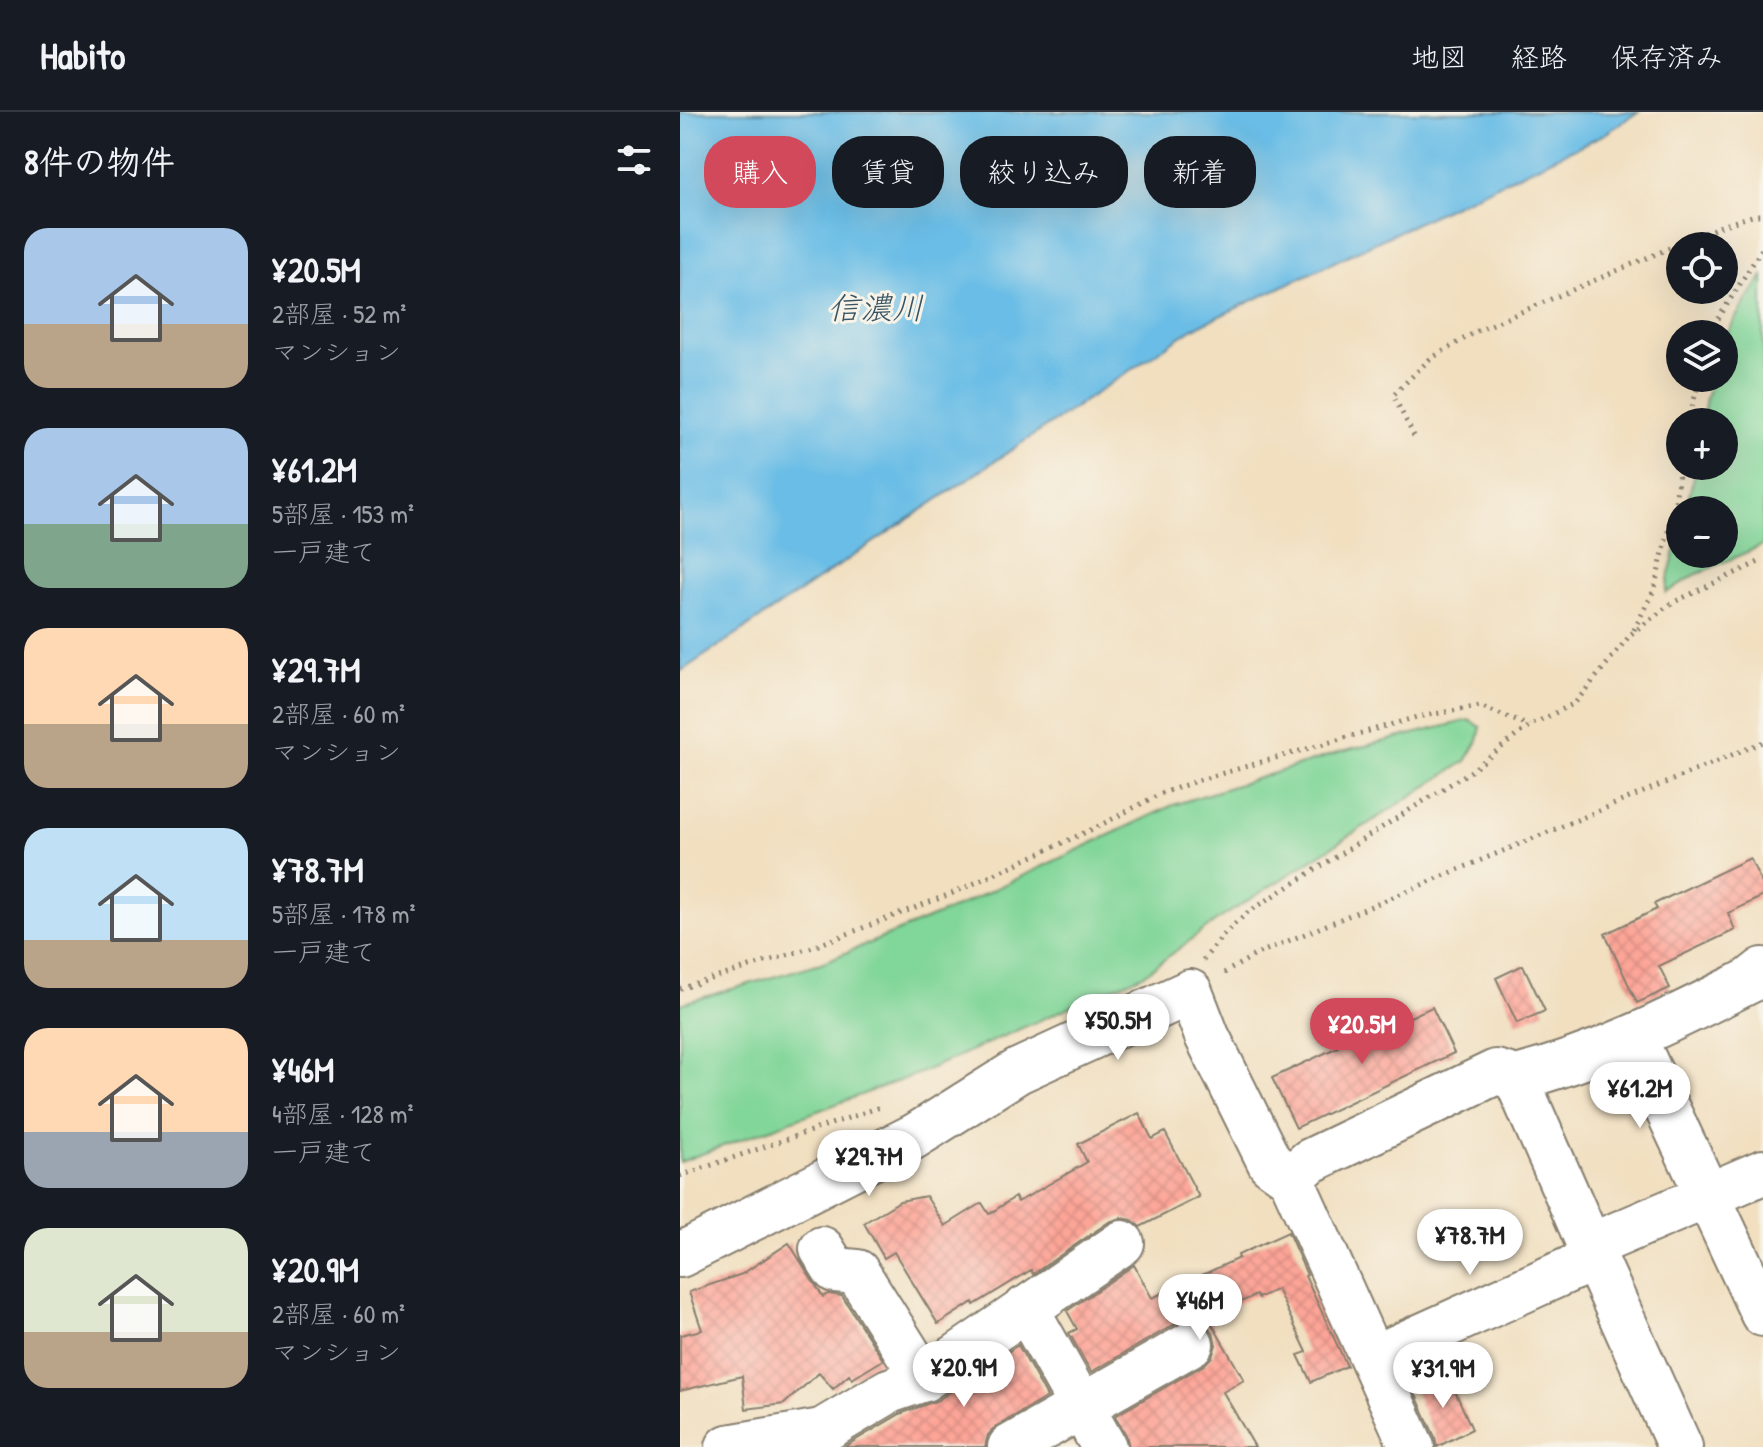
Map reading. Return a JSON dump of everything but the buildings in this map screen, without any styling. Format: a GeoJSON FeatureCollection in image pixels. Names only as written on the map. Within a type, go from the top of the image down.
{"type":"FeatureCollection","features":[{"type":"Feature","properties":{"kind":"street"},"geometry":{"type":"LineString","coordinates":[[1291,1178],[1310,1161],[1496,1072],[1516,1078],[1555,1068],[1758,988]]}},
{"type":"Feature","properties":{"kind":"street"},"geometry":{"type":"LineString","coordinates":[[680,1255],[915,1136],[1018,1071],[1190,992],[1207,1036],[1270,1163],[1291,1178],[1412,1447]]}},
{"type":"Feature","properties":{"kind":"street"},"geometry":{"type":"LineString","coordinates":[[1634,1038],[1763,1314]]}},
{"type":"Feature","properties":{"kind":"street"},"geometry":{"type":"LineString","coordinates":[[1516,1078],[1680,1447]]}},
{"type":"Feature","properties":{"kind":"street"},"geometry":{"type":"LineString","coordinates":[[1373,1358],[1708,1194],[1763,1172]]}},
{"type":"Feature","properties":{"kind":"street"},"geometry":{"type":"LineString","coordinates":[[736,1447],[822,1431],[889,1391],[924,1379],[1122,1243]]}},
{"type":"Feature","properties":{"kind":"street"},"geometry":{"type":"LineString","coordinates":[[822,1249],[835,1270],[857,1272],[924,1379]]}},
{"type":"Feature","properties":{"kind":"street"},"geometry":{"type":"LineString","coordinates":[[1026,1308],[1104,1447]]}},
{"type":"Feature","properties":{"kind":"street"},"geometry":{"type":"LineString","coordinates":[[1010,1447],[1191,1344]]}},
{"type":"Feature","properties":{"kind":"path"},"geometry":{"type":"LineString","coordinates":[[1414,436],[1393,395],[1430,359],[1479,330],[1721,226],[1763,215]]}},
{"type":"Feature","properties":{"kind":"path"},"geometry":{"type":"LineString","coordinates":[[1718,320],[1763,247]]}},
{"type":"Feature","properties":{"kind":"path"},"geometry":{"type":"LineString","coordinates":[[1190,992],[1203,960],[1247,913],[1471,771],[1529,726],[1575,703],[1631,634],[1654,590],[1678,480]]}},
{"type":"Feature","properties":{"kind":"path"},"geometry":{"type":"LineString","coordinates":[[1631,634],[1672,603],[1763,560]]}},
{"type":"Feature","properties":{"kind":"path"},"geometry":{"type":"LineString","coordinates":[[680,989],[816,946],[953,893],[1097,827],[1160,794],[1196,781],[1417,717],[1480,706],[1529,726]]}},
{"type":"Feature","properties":{"kind":"path"},"geometry":{"type":"LineString","coordinates":[[1257,954],[1763,742]]}},
{"type":"Feature","properties":{"kind":"path"},"geometry":{"type":"LineString","coordinates":[[680,1176],[886,1105]]}},
{"type":"Feature","properties":{"kind":"green space"},"geometry":{"type":"Polygon","coordinates":[[[1763,276],[1763,545],[1738,556],[1738,496],[1689,496],[1693,480],[1738,480],[1738,408],[1704,408],[1708,392],[1738,392],[1738,320],[1734,320],[1763,276]]]}},
{"type":"Feature","properties":{"kind":"green space"},"geometry":{"type":"Polygon","coordinates":[[[1671,568],[1711,568],[1666,593],[1671,568]]]}},
{"type":"Feature","properties":{"kind":"green space"},"geometry":{"type":"Polygon","coordinates":[[[1469,720],[1481,727],[1478,741],[1466,761],[1216,921],[1145,974],[920,1073],[680,1162],[680,1004],[821,963],[950,910],[1173,805],[1341,752],[1469,720]]]}},
{"type":"Feature","properties":{"kind":"water","name":"信濃川"},"geometry":{"type":"Polygon","coordinates":[[[680,112],[1638,112],[1605,134],[1192,329],[680,672],[680,112]]]}}]}
